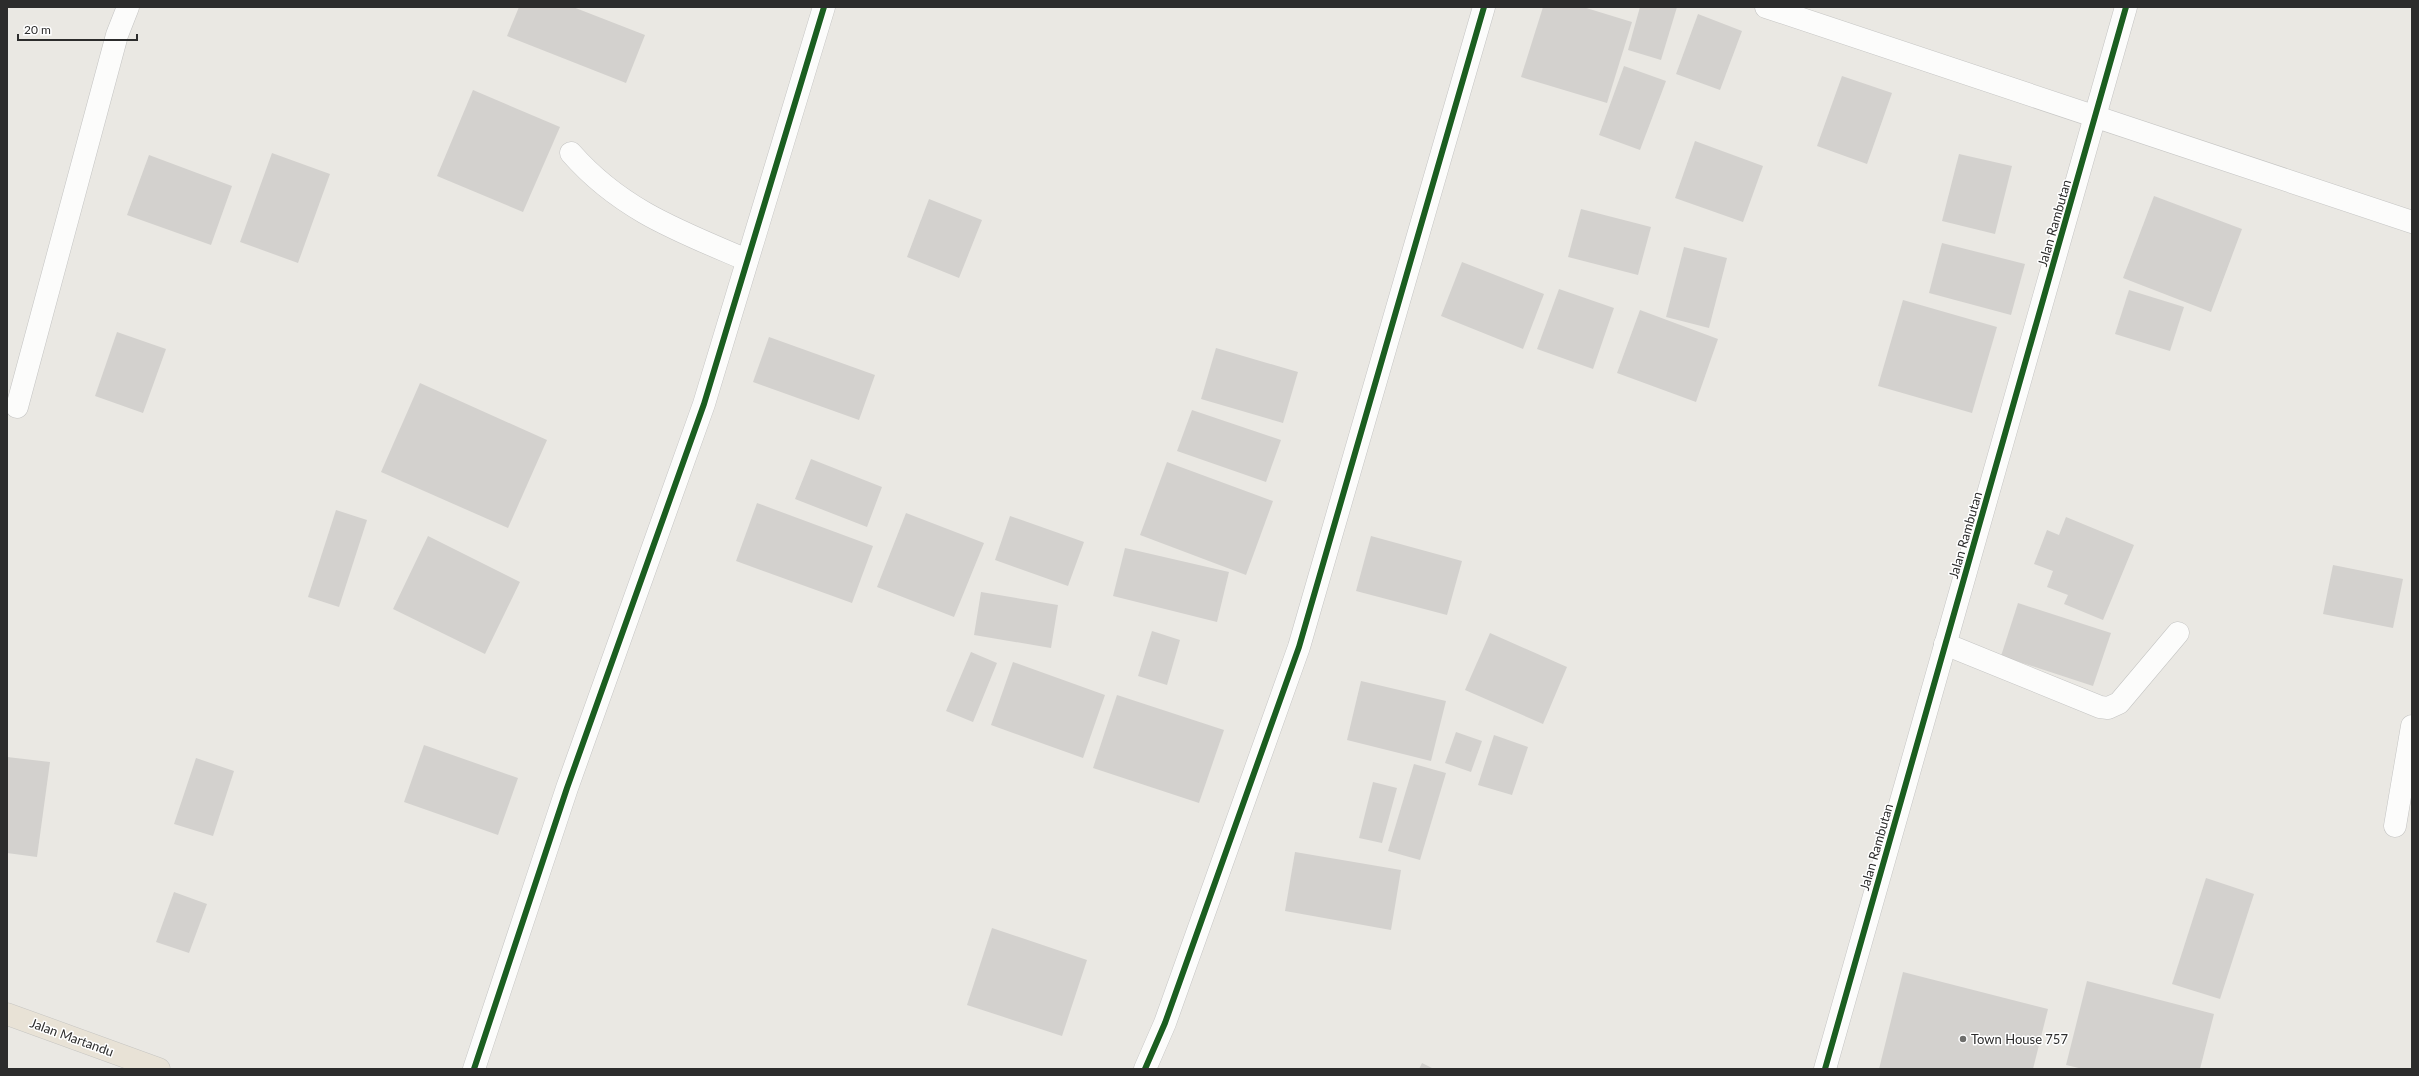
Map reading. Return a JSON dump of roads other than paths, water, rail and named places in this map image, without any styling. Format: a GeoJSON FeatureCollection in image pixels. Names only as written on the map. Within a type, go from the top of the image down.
{"type":"FeatureCollection","features":[{"type":"Feature","properties":{"kind":"highway","name":"Jalan Martandu"},"geometry":{"type":"LineString","coordinates":[[7,1014],[159,1069]]}},
{"type":"Feature","properties":{"kind":"street"},"geometry":{"type":"LineString","coordinates":[[17,407],[117,35],[128,7]]}},
{"type":"Feature","properties":{"kind":"street"},"geometry":{"type":"LineString","coordinates":[[474,1069],[567,788],[704,404],[824,7]]}},
{"type":"Feature","properties":{"kind":"street"},"geometry":{"type":"LineString","coordinates":[[1145,1069],[1165,1023],[1299,648],[1484,7]]}},
{"type":"Feature","properties":{"kind":"street"},"geometry":{"type":"LineString","coordinates":[[1766,7],[2412,222]]}},
{"type":"Feature","properties":{"kind":"street","name":"Jalan Rambutan"},"geometry":{"type":"LineString","coordinates":[[1825,1069],[2126,7]]}},
{"type":"Feature","properties":{"kind":"street"},"geometry":{"type":"LineString","coordinates":[[570,153],[591,177],[661,223],[747,260]]}},
{"type":"Feature","properties":{"kind":"street"},"geometry":{"type":"LineString","coordinates":[[1945,644],[2100,707],[2108,708],[2119,703],[2178,633]]}},
{"type":"Feature","properties":{"kind":"street"},"geometry":{"type":"LineString","coordinates":[[2395,826],[2412,726]]}},
{"type":"Feature","properties":{"kind":"place","name":"Town House 757"},"geometry":{"type":"Point","coordinates":[1963,1039]}}]}
